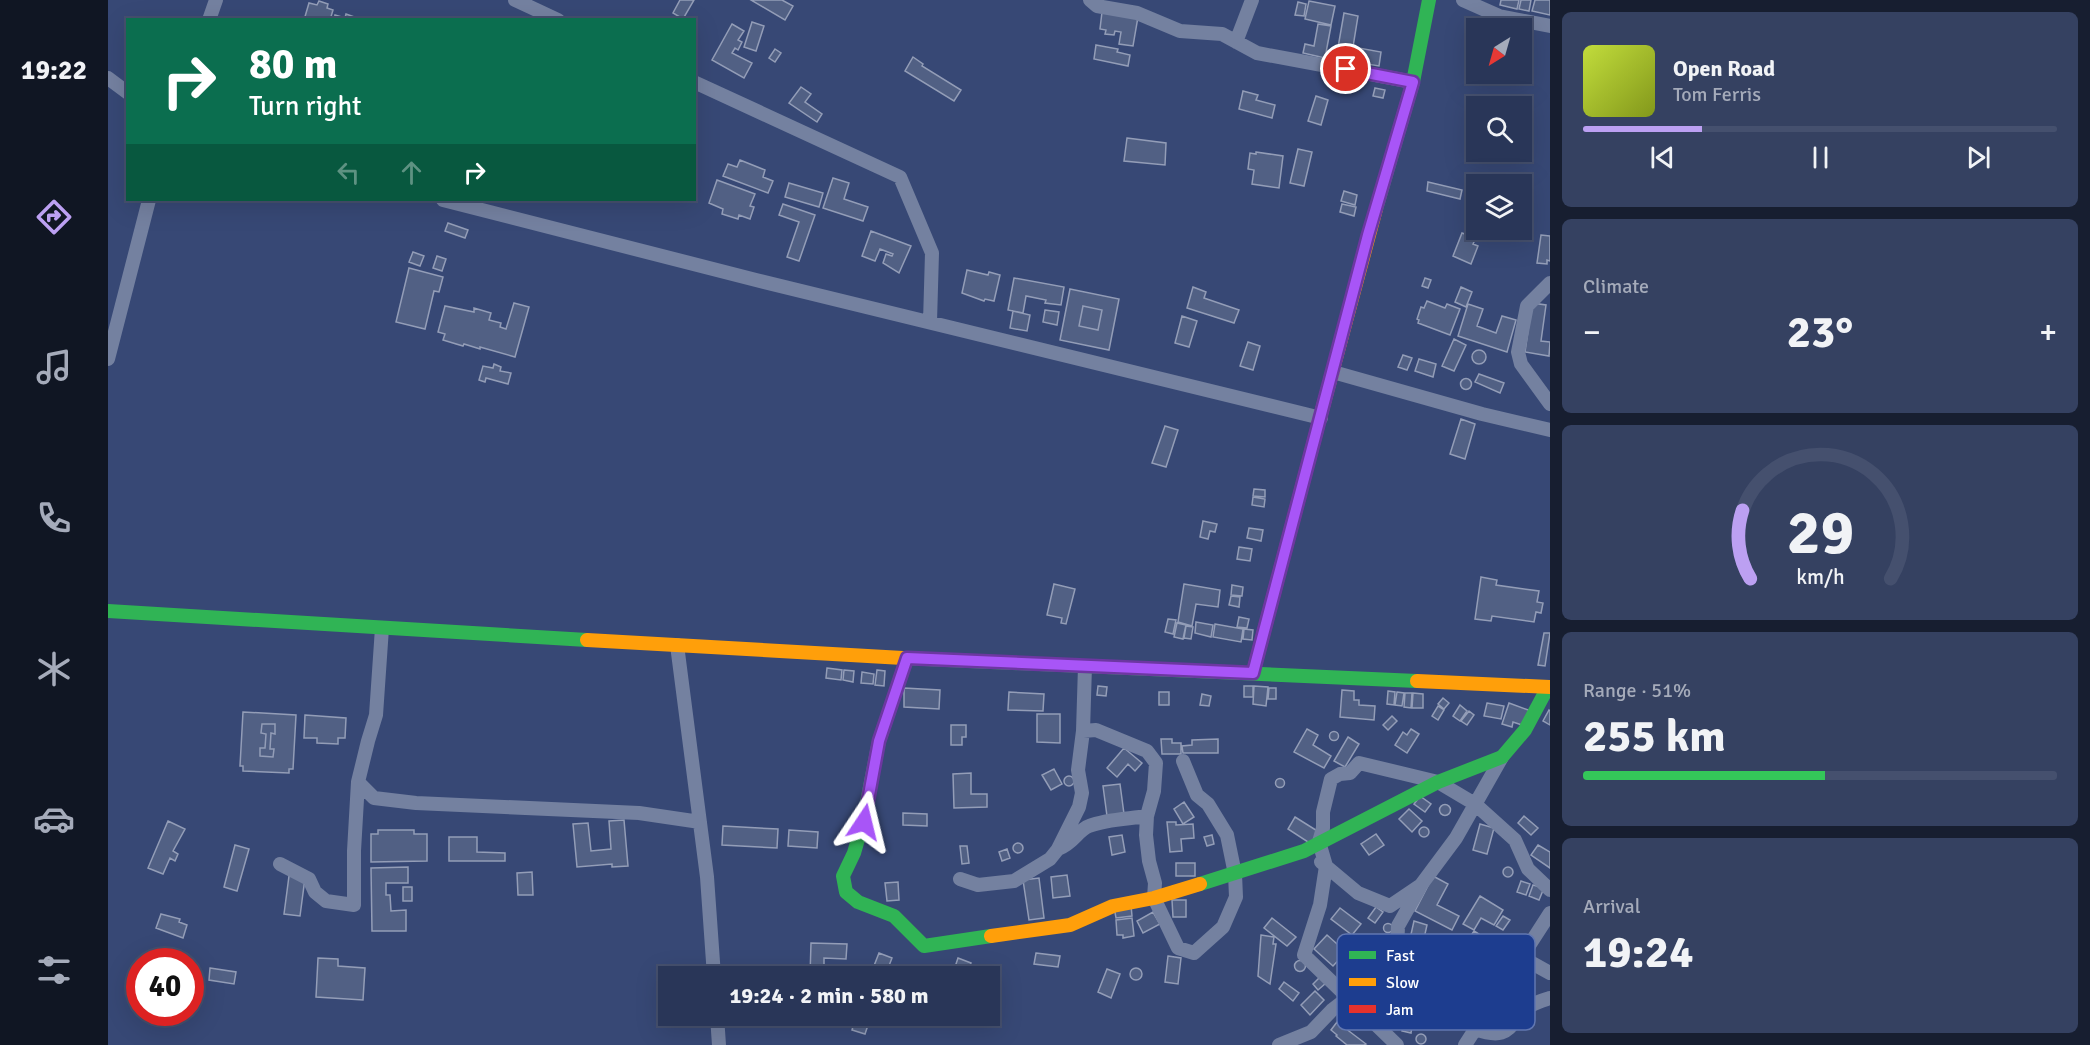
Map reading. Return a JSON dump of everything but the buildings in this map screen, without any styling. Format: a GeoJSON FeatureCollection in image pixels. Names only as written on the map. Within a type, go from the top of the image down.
{"type":"FeatureCollection","features":[{"type":"Feature","properties":{"kind":"main road"},"geometry":{"type":"LineString","coordinates":[[1253,673],[1368,235],[1413,82],[1430,0]]}},
{"type":"Feature","properties":{"kind":"main road"},"geometry":{"type":"LineString","coordinates":[[108,611],[907,658],[1549,687],[1525,730],[1502,757],[1438,782],[1304,851],[1155,898],[1113,906],[1070,925],[924,946],[894,916],[858,902],[846,892],[843,876],[854,853],[864,822],[879,741],[907,658]]}},
{"type":"Feature","properties":{"kind":"street"},"geometry":{"type":"LineString","coordinates":[[210,18],[216,0]]}},
{"type":"Feature","properties":{"kind":"street"},"geometry":{"type":"LineString","coordinates":[[515,0],[554,18]]}},
{"type":"Feature","properties":{"kind":"street"},"geometry":{"type":"LineString","coordinates":[[1090,0],[1097,6],[1137,12],[1180,31],[1222,34],[1257,53],[1413,82]]}},
{"type":"Feature","properties":{"kind":"street"},"geometry":{"type":"LineString","coordinates":[[1236,42],[1252,0]]}},
{"type":"Feature","properties":{"kind":"street"},"geometry":{"type":"LineString","coordinates":[[1463,0],[1499,16],[1550,26]]}},
{"type":"Feature","properties":{"kind":"street"},"geometry":{"type":"LineString","coordinates":[[108,78],[126,92]]}},
{"type":"Feature","properties":{"kind":"street"},"geometry":{"type":"LineString","coordinates":[[696,83],[900,177],[932,253],[930,322]]}},
{"type":"Feature","properties":{"kind":"street"},"geometry":{"type":"LineString","coordinates":[[108,359],[149,201]]}},
{"type":"Feature","properties":{"kind":"street"},"geometry":{"type":"LineString","coordinates":[[447,201],[1321,418]]}},
{"type":"Feature","properties":{"kind":"street"},"geometry":{"type":"LineString","coordinates":[[1550,283],[1527,306],[1518,352],[1521,364],[1550,404]]}},
{"type":"Feature","properties":{"kind":"street"},"geometry":{"type":"LineString","coordinates":[[1333,372],[1482,414],[1550,430]]}},
{"type":"Feature","properties":{"kind":"street"},"geometry":{"type":"LineString","coordinates":[[280,864],[309,879],[315,892],[326,901],[354,905],[358,782],[376,715],[382,628]]}},
{"type":"Feature","properties":{"kind":"street"},"geometry":{"type":"LineString","coordinates":[[677,645],[707,877],[713,966]]}},
{"type":"Feature","properties":{"kind":"street"},"geometry":{"type":"LineString","coordinates":[[960,879],[978,885],[1014,881],[1050,859],[1058,849],[1079,807],[1082,794],[1078,770],[1083,731],[1086,666]]}},
{"type":"Feature","properties":{"kind":"street"},"geometry":{"type":"LineString","coordinates":[[1083,731],[1096,730],[1147,751],[1156,763],[1154,791],[1147,816],[1146,835],[1149,861],[1155,883],[1155,898],[1178,948],[1194,953],[1223,927],[1236,897],[1235,874],[1227,835],[1208,804],[1197,795],[1183,761]]}},
{"type":"Feature","properties":{"kind":"street"},"geometry":{"type":"LineString","coordinates":[[1398,934],[1398,926],[1421,885],[1456,837],[1502,757]]}},
{"type":"Feature","properties":{"kind":"street"},"geometry":{"type":"LineString","coordinates":[[1337,987],[1304,955],[1320,905],[1326,866],[1319,842],[1331,779],[1340,774],[1350,773],[1359,763],[1438,782],[1475,804],[1515,840],[1527,869],[1550,891]]}},
{"type":"Feature","properties":{"kind":"street"},"geometry":{"type":"LineString","coordinates":[[358,782],[375,798],[639,813],[700,822]]}},
{"type":"Feature","properties":{"kind":"street"},"geometry":{"type":"LineString","coordinates":[[1058,849],[1074,840],[1086,826],[1147,816]]}},
{"type":"Feature","properties":{"kind":"street"},"geometry":{"type":"LineString","coordinates":[[1304,851],[1358,892],[1390,906],[1421,885]]}},
{"type":"Feature","properties":{"kind":"street"},"geometry":{"type":"LineString","coordinates":[[1535,936],[1550,913]]}},
{"type":"Feature","properties":{"kind":"street"},"geometry":{"type":"LineString","coordinates":[[1535,965],[1550,973]]}},
{"type":"Feature","properties":{"kind":"street"},"geometry":{"type":"LineString","coordinates":[[1535,1004],[1550,998]]}},
{"type":"Feature","properties":{"kind":"street"},"geometry":{"type":"LineString","coordinates":[[1279,1045],[1311,1032],[1337,1006]]}},
{"type":"Feature","properties":{"kind":"street"},"geometry":{"type":"LineString","coordinates":[[718,1026],[719,1045]]}},
{"type":"Feature","properties":{"kind":"street"},"geometry":{"type":"LineString","coordinates":[[1381,1030],[1397,1045]]}},
{"type":"Feature","properties":{"kind":"street"},"geometry":{"type":"LineString","coordinates":[[1465,1045],[1474,1030]]}},
{"type":"Feature","properties":{"kind":"street"},"geometry":{"type":"LineString","coordinates":[[1478,1030],[1491,1035],[1508,1030]]}},
{"type":"Feature","properties":{"kind":"traffic: fast"},"geometry":{"type":"LineString","coordinates":[[1376,209],[1413,82],[1429,0]]}},
{"type":"Feature","properties":{"kind":"traffic: fast"},"geometry":{"type":"LineString","coordinates":[[108,611],[587,640]]}},
{"type":"Feature","properties":{"kind":"traffic: fast"},"geometry":{"type":"LineString","coordinates":[[903,658],[1417,681]]}},
{"type":"Feature","properties":{"kind":"traffic: fast"},"geometry":{"type":"LineString","coordinates":[[907,658],[879,741],[863,822],[854,853],[843,876],[846,892],[858,902],[894,916],[924,946],[991,936]]}},
{"type":"Feature","properties":{"kind":"traffic: fast"},"geometry":{"type":"LineString","coordinates":[[1200,884],[1304,851],[1438,782],[1502,757],[1525,730],[1548,687]]}},
{"type":"Feature","properties":{"kind":"traffic: slow"},"geometry":{"type":"LineString","coordinates":[[1321,414],[1376,209]]}},
{"type":"Feature","properties":{"kind":"traffic: slow"},"geometry":{"type":"LineString","coordinates":[[587,640],[903,658]]}},
{"type":"Feature","properties":{"kind":"traffic: slow"},"geometry":{"type":"LineString","coordinates":[[1417,681],[1550,687]]}},
{"type":"Feature","properties":{"kind":"traffic: slow"},"geometry":{"type":"LineString","coordinates":[[991,936],[1070,925],[1113,906],[1154,898],[1200,884]]}},
{"type":"Feature","properties":{"kind":"traffic: jam"},"geometry":{"type":"LineString","coordinates":[[1253,673],[1321,414]]}},
{"type":"Feature","properties":{"kind":"route"},"geometry":{"type":"LineString","coordinates":[[864,822],[879,741],[907,658],[1253,673],[1368,235],[1413,82],[1346,69]]}}]}
